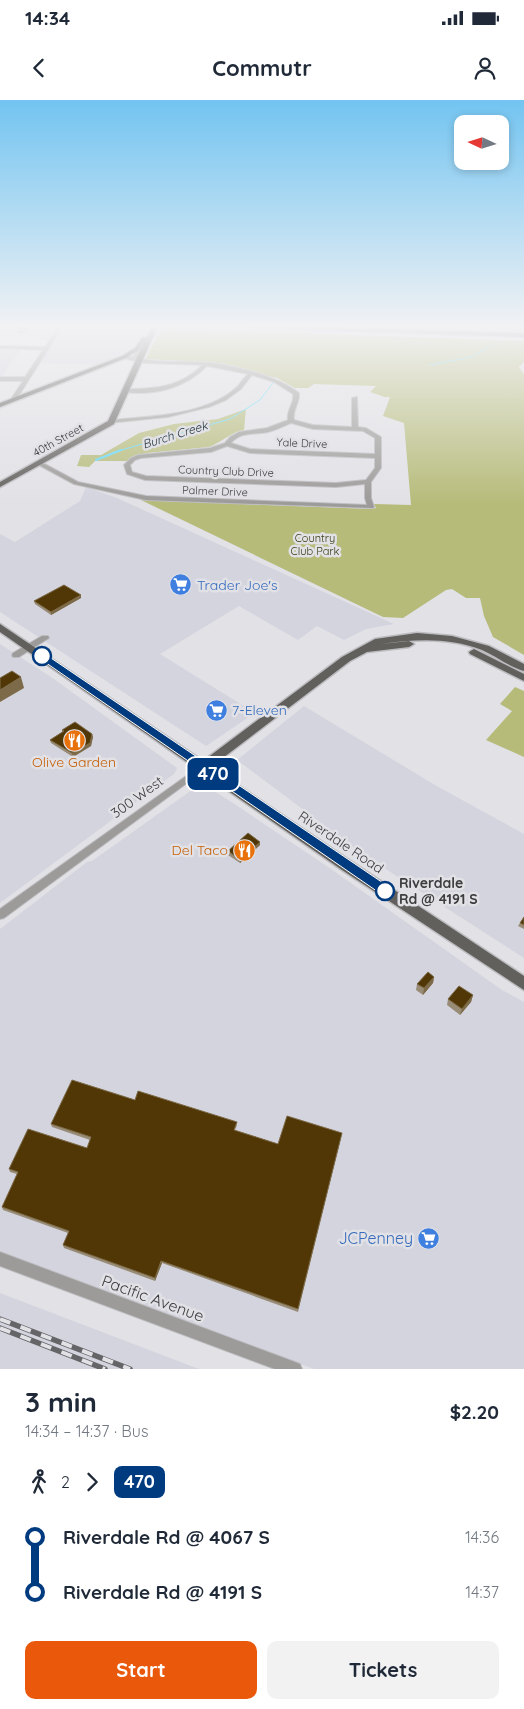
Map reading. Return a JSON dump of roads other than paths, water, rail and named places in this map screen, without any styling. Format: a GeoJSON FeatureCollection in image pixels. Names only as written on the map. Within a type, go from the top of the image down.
{"type":"FeatureCollection","features":[{"type":"Feature","properties":{"kind":"main road"},"geometry":{"type":"LineString","coordinates":[[0,404],[50,385]]}},
{"type":"Feature","properties":{"kind":"main road"},"geometry":{"type":"LineString","coordinates":[[111,422],[128,385]]}},
{"type":"Feature","properties":{"kind":"main road","name":"40th Street"},"geometry":{"type":"LineString","coordinates":[[0,485],[111,422]]}},
{"type":"Feature","properties":{"kind":"main road"},"geometry":{"type":"LineString","coordinates":[[0,627],[29,648]]}},
{"type":"Feature","properties":{"kind":"main road","name":"300 West"},"geometry":{"type":"LineString","coordinates":[[203,766],[339,664],[379,640],[417,636],[441,637],[480,646],[524,668]]}},
{"type":"Feature","properties":{"kind":"main road","name":"300 West"},"geometry":{"type":"LineString","coordinates":[[363,650],[418,643],[450,646],[485,657],[524,678]]}},
{"type":"Feature","properties":{"kind":"main road","name":"Riverdale Road"},"geometry":{"type":"LineString","coordinates":[[29,648],[524,984]]}},
{"type":"Feature","properties":{"kind":"street"},"geometry":{"type":"LineString","coordinates":[[14,399],[23,385]]}},
{"type":"Feature","properties":{"kind":"street"},"geometry":{"type":"LineString","coordinates":[[126,391],[155,390],[178,385]]}},
{"type":"Feature","properties":{"kind":"street"},"geometry":{"type":"LineString","coordinates":[[111,422],[185,412],[204,407],[231,396],[244,385]]}},
{"type":"Feature","properties":{"kind":"street"},"geometry":{"type":"LineString","coordinates":[[284,385],[292,389],[297,399],[290,415],[291,421],[313,427],[355,428],[370,431],[378,437],[378,468],[368,482]]}},
{"type":"Feature","properties":{"kind":"street"},"geometry":{"type":"LineString","coordinates":[[355,398],[355,428]]}},
{"type":"Feature","properties":{"kind":"street","name":"Country Club Drive"},"geometry":{"type":"LineString","coordinates":[[291,421],[268,430],[241,432],[227,444],[211,450],[140,456],[130,462],[127,469],[133,475],[145,478],[336,485],[368,482]]}},
{"type":"Feature","properties":{"kind":"street","name":"Yale Drive"},"geometry":{"type":"LineString","coordinates":[[227,444],[250,451],[378,456]]}},
{"type":"Feature","properties":{"kind":"street","name":"Palmer Drive"},"geometry":{"type":"LineString","coordinates":[[39,463],[76,484],[146,498],[371,507],[368,498],[368,482]]}},
{"type":"Feature","properties":{"kind":"street"},"geometry":{"type":"LineString","coordinates":[[16,655],[45,638]]}},
{"type":"Feature","properties":{"kind":"street","name":"300 West"},"geometry":{"type":"LineString","coordinates":[[0,915],[203,766]]}},
{"type":"Feature","properties":{"kind":"street","name":"Pacific Avenue"},"geometry":{"type":"LineString","coordinates":[[0,1260],[295,1369]]}},
{"type":"Feature","properties":{"kind":"waterway","name":"Burch Creek"},"geometry":{"type":"LineString","coordinates":[[120,450],[230,419],[260,400],[271,385]]}},
{"type":"Feature","properties":{"kind":"waterway","name":"Burch Creek"},"geometry":{"type":"LineString","coordinates":[[96,460],[120,450]]}},
{"type":"Feature","properties":{"kind":"railway"},"geometry":{"type":"LineString","coordinates":[[0,1319],[130,1369]]}},
{"type":"Feature","properties":{"kind":"railway"},"geometry":{"type":"LineString","coordinates":[[0,1328],[105,1369]]}},
{"type":"Feature","properties":{"kind":"place","name":"Trader Joe's"},"geometry":{"type":"Point","coordinates":[181,585]}},
{"type":"Feature","properties":{"kind":"place","name":"7-Eleven"},"geometry":{"type":"Point","coordinates":[216,710]}},
{"type":"Feature","properties":{"kind":"place","name":"Olive Garden"},"geometry":{"type":"Point","coordinates":[74,740]}},
{"type":"Feature","properties":{"kind":"place","name":"Del Taco"},"geometry":{"type":"Point","coordinates":[244,850]}},
{"type":"Feature","properties":{"kind":"place","name":"Riverdale Rd @ 4191 S"},"geometry":{"type":"Point","coordinates":[385,891]}},
{"type":"Feature","properties":{"kind":"place","name":"JCPenney"},"geometry":{"type":"Point","coordinates":[429,1238]}},
{"type":"Feature","properties":{"kind":"park label","name":"Country Club Park"},"geometry":{"type":"Point","coordinates":[315,544]}}]}
